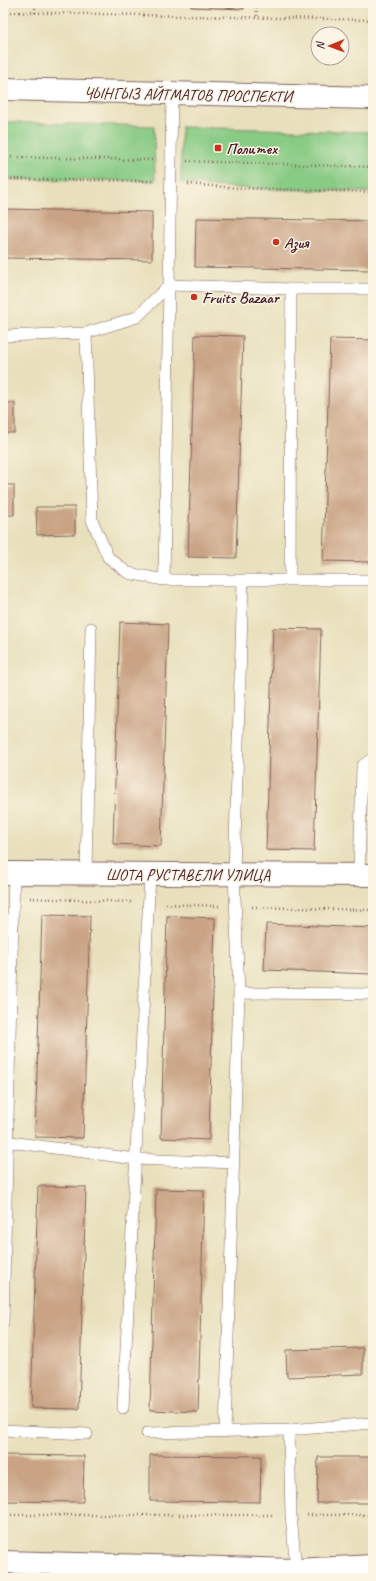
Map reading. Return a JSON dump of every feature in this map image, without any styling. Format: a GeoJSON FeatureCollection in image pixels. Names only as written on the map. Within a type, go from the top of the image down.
{"type":"FeatureCollection","features":[{"type":"Feature","properties":{"kind":"street","name":"ЧЫНГЫЗ АЙТМАТОВ ПРОСПЕКТИ"},"geometry":{"type":"LineString","coordinates":[[3,89],[373,98]]}},
{"type":"Feature","properties":{"kind":"street","name":"ШОТА РУСТАВЕЛИ УЛИЦА"},"geometry":{"type":"LineString","coordinates":[[8,873],[366,875]]}},
{"type":"Feature","properties":{"kind":"street"},"geometry":{"type":"LineString","coordinates":[[3,1562],[296,1570],[373,1566]]}},
{"type":"Feature","properties":{"kind":"lane"},"geometry":{"type":"LineString","coordinates":[[164,580],[172,94]]}},
{"type":"Feature","properties":{"kind":"lane"},"geometry":{"type":"LineString","coordinates":[[3,336],[86,332],[137,318],[169,285],[291,289],[373,289]]}},
{"type":"Feature","properties":{"kind":"lane"},"geometry":{"type":"LineString","coordinates":[[290,580],[291,289]]}},
{"type":"Feature","properties":{"kind":"lane"},"geometry":{"type":"LineString","coordinates":[[86,332],[92,520],[108,557],[128,573],[164,580],[373,580]]}},
{"type":"Feature","properties":{"kind":"lane"},"geometry":{"type":"LineString","coordinates":[[225,1432],[239,993],[234,874],[243,580]]}},
{"type":"Feature","properties":{"kind":"lane"},"geometry":{"type":"LineString","coordinates":[[86,874],[91,628]]}},
{"type":"Feature","properties":{"kind":"lane"},"geometry":{"type":"LineString","coordinates":[[366,875],[362,766],[373,758]]}},
{"type":"Feature","properties":{"kind":"lane"},"geometry":{"type":"LineString","coordinates":[[3,1323],[5,1142],[13,898],[8,873]]}},
{"type":"Feature","properties":{"kind":"lane"},"geometry":{"type":"LineString","coordinates":[[122,1408],[150,874]]}},
{"type":"Feature","properties":{"kind":"lane"},"geometry":{"type":"LineString","coordinates":[[239,993],[373,994]]}},
{"type":"Feature","properties":{"kind":"lane"},"geometry":{"type":"LineString","coordinates":[[5,1142],[135,1159],[234,1163]]}},
{"type":"Feature","properties":{"kind":"lane"},"geometry":{"type":"LineString","coordinates":[[147,1433],[289,1430],[373,1423]]}},
{"type":"Feature","properties":{"kind":"lane"},"geometry":{"type":"LineString","coordinates":[[3,1430],[87,1434]]}},
{"type":"Feature","properties":{"kind":"lane"},"geometry":{"type":"LineString","coordinates":[[289,1430],[291,1515],[296,1570]]}},
{"type":"Feature","properties":{"kind":"path"},"geometry":{"type":"LineString","coordinates":[[35,3],[35,13]]}},
{"type":"Feature","properties":{"kind":"path"},"geometry":{"type":"LineString","coordinates":[[256,3],[257,17]]}},
{"type":"Feature","properties":{"kind":"path"},"geometry":{"type":"LineString","coordinates":[[3,12],[373,20]]}},
{"type":"Feature","properties":{"kind":"path"},"geometry":{"type":"LineString","coordinates":[[13,898],[373,910]]}},
{"type":"Feature","properties":{"kind":"path"},"geometry":{"type":"LineString","coordinates":[[3,1515],[373,1515]]}},
{"type":"Feature","properties":{"kind":"green space"},"geometry":{"type":"Polygon","coordinates":[[[3,122],[154,126],[155,181],[3,179],[3,122]]]}},
{"type":"Feature","properties":{"kind":"green space"},"geometry":{"type":"Polygon","coordinates":[[[181,127],[373,132],[373,192],[237,188],[181,183],[181,127]]]}},
{"type":"Feature","properties":{"kind":"building"},"geometry":{"type":"Polygon","coordinates":[[[191,3],[244,3],[244,9],[191,7],[191,3]]]}},
{"type":"Feature","properties":{"kind":"building"},"geometry":{"type":"Polygon","coordinates":[[[3,209],[152,212],[152,260],[3,258],[3,209]]]}},
{"type":"Feature","properties":{"kind":"building"},"geometry":{"type":"Polygon","coordinates":[[[196,218],[373,221],[373,270],[195,267],[196,218]]]}},
{"type":"Feature","properties":{"kind":"building"},"geometry":{"type":"Polygon","coordinates":[[[195,335],[243,336],[236,558],[188,557],[195,335]]]}},
{"type":"Feature","properties":{"kind":"building"},"geometry":{"type":"Polygon","coordinates":[[[330,339],[373,340],[372,562],[323,561],[330,339]]]}},
{"type":"Feature","properties":{"kind":"building"},"geometry":{"type":"Polygon","coordinates":[[[3,403],[15,403],[15,433],[3,433],[3,403]]]}},
{"type":"Feature","properties":{"kind":"building"},"geometry":{"type":"Polygon","coordinates":[[[3,485],[14,485],[14,515],[3,515],[3,485]]]}},
{"type":"Feature","properties":{"kind":"building"},"geometry":{"type":"Polygon","coordinates":[[[36,507],[75,507],[75,534],[37,535],[36,507]]]}},
{"type":"Feature","properties":{"kind":"building"},"geometry":{"type":"Polygon","coordinates":[[[120,622],[168,624],[161,846],[113,844],[120,622]]]}},
{"type":"Feature","properties":{"kind":"building"},"geometry":{"type":"Polygon","coordinates":[[[273,628],[321,629],[314,851],[266,850],[273,628]]]}},
{"type":"Feature","properties":{"kind":"building"},"geometry":{"type":"Polygon","coordinates":[[[42,915],[90,916],[83,1138],[35,1137],[42,915]]]}},
{"type":"Feature","properties":{"kind":"building"},"geometry":{"type":"Polygon","coordinates":[[[167,916],[215,918],[209,1140],[161,1138],[167,916]]]}},
{"type":"Feature","properties":{"kind":"building"},"geometry":{"type":"Polygon","coordinates":[[[266,924],[373,928],[373,974],[264,970],[266,924]]]}},
{"type":"Feature","properties":{"kind":"building"},"geometry":{"type":"Polygon","coordinates":[[[38,1186],[86,1187],[79,1409],[31,1408],[38,1186]]]}},
{"type":"Feature","properties":{"kind":"building"},"geometry":{"type":"Polygon","coordinates":[[[156,1189],[204,1190],[198,1412],[150,1410],[156,1189]]]}},
{"type":"Feature","properties":{"kind":"building"},"geometry":{"type":"Polygon","coordinates":[[[363,1348],[363,1374],[287,1377],[286,1350],[363,1348]]]}},
{"type":"Feature","properties":{"kind":"building"},"geometry":{"type":"Polygon","coordinates":[[[3,1455],[84,1456],[83,1502],[3,1501],[3,1455]]]}},
{"type":"Feature","properties":{"kind":"building"},"geometry":{"type":"Polygon","coordinates":[[[150,1455],[261,1456],[260,1502],[150,1501],[150,1455]]]}},
{"type":"Feature","properties":{"kind":"building"},"geometry":{"type":"Polygon","coordinates":[[[318,1457],[373,1457],[373,1503],[317,1503],[318,1457]]]}},
{"type":"Feature","properties":{"kind":"place","name":"Политех"},"geometry":{"type":"Point","coordinates":[218,148]}},
{"type":"Feature","properties":{"kind":"place","name":"Азия"},"geometry":{"type":"Point","coordinates":[276,242]}},
{"type":"Feature","properties":{"kind":"place","name":"Fruits Bazaar"},"geometry":{"type":"Point","coordinates":[194,297]}}]}
